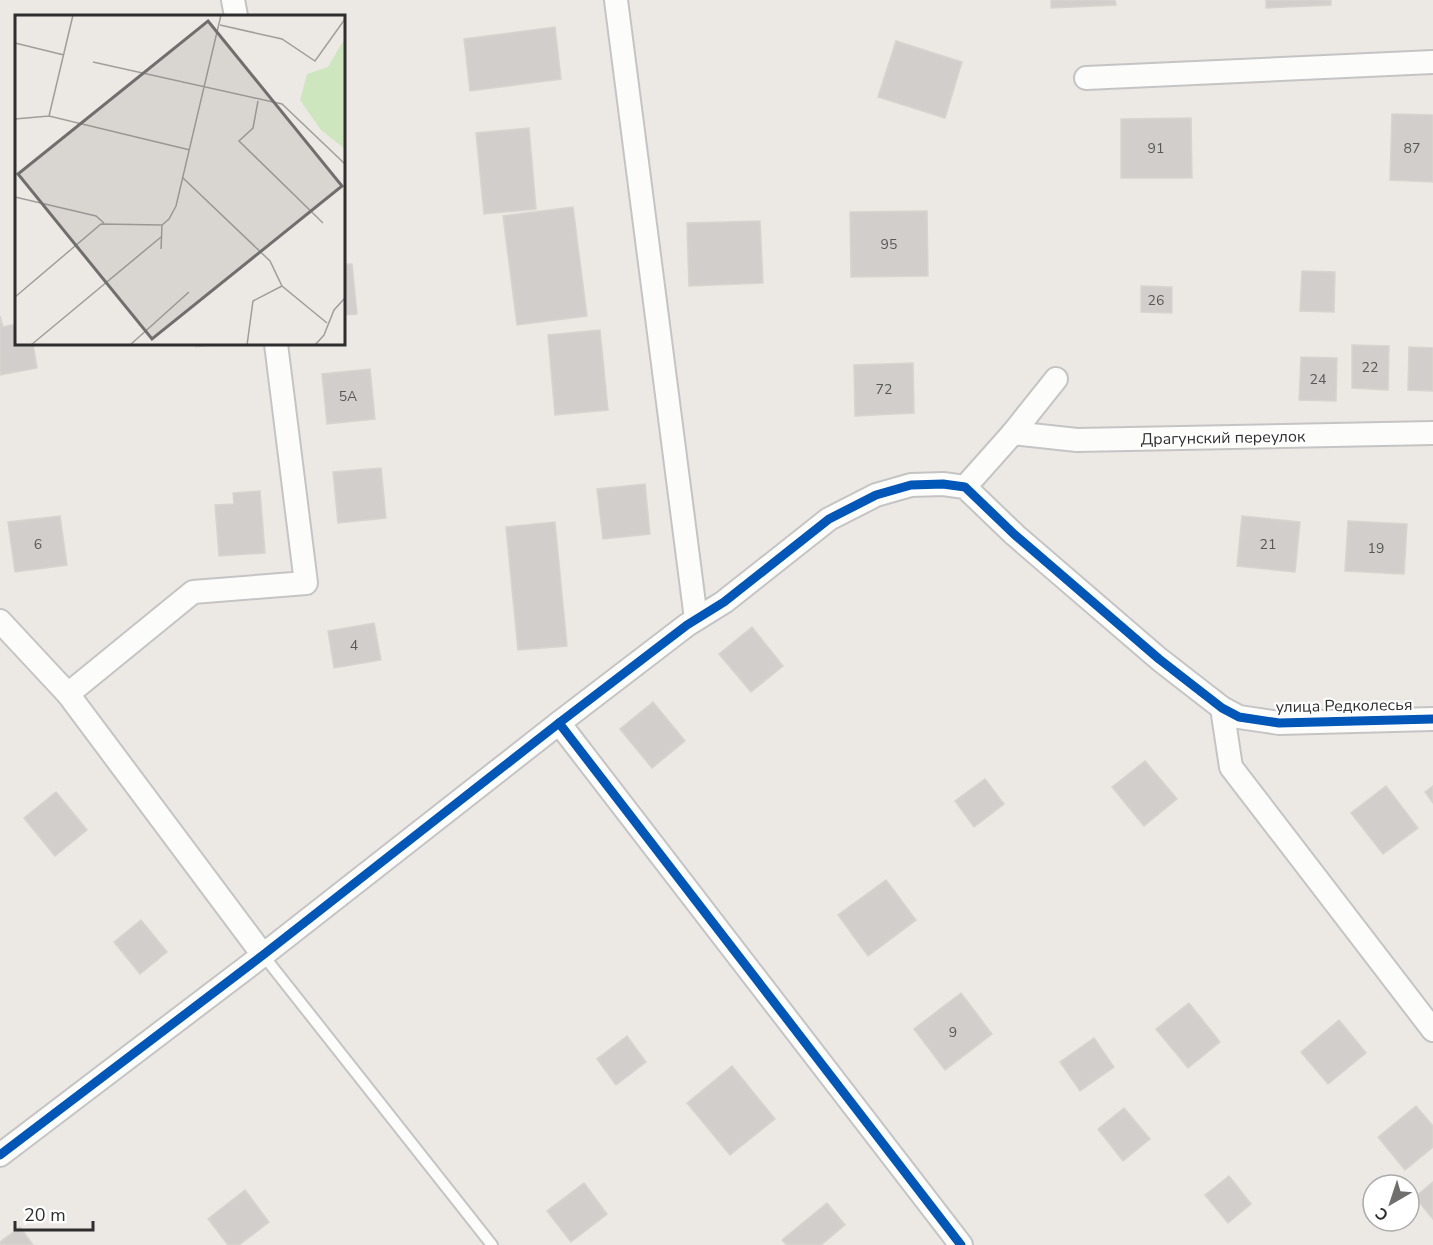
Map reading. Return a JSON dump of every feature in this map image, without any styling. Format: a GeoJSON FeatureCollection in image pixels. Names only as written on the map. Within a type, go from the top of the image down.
{"type":"FeatureCollection","features":[{"type":"Feature","properties":{"kind":"street"},"geometry":{"type":"LineString","coordinates":[[234,0],[236,15]]}},
{"type":"Feature","properties":{"kind":"street"},"geometry":{"type":"LineString","coordinates":[[616,0],[696,619]]}},
{"type":"Feature","properties":{"kind":"street"},"geometry":{"type":"LineString","coordinates":[[1086,78],[1433,62]]}},
{"type":"Feature","properties":{"kind":"street"},"geometry":{"type":"LineString","coordinates":[[68,694],[193,592],[306,583],[276,345]]}},
{"type":"Feature","properties":{"kind":"street"},"geometry":{"type":"LineString","coordinates":[[0,1155],[263,955],[559,723],[696,619],[724,602],[829,519],[876,495],[911,485],[943,484],[965,487],[1013,433],[1056,379]]}},
{"type":"Feature","properties":{"kind":"street","name":"Драгунский переулок"},"geometry":{"type":"LineString","coordinates":[[1013,433],[1077,440],[1433,433]]}},
{"type":"Feature","properties":{"kind":"street","name":"улица Редколесья"},"geometry":{"type":"LineString","coordinates":[[965,487],[1015,535],[1159,659],[1222,708],[1239,717],[1279,723],[1433,719]]}},
{"type":"Feature","properties":{"kind":"street"},"geometry":{"type":"LineString","coordinates":[[0,621],[68,694],[263,955]]}},
{"type":"Feature","properties":{"kind":"street"},"geometry":{"type":"LineString","coordinates":[[1222,708],[1231,767],[1433,1030]]}},
{"type":"Feature","properties":{"kind":"street"},"geometry":{"type":"LineString","coordinates":[[559,723],[960,1245]]}},
{"type":"Feature","properties":{"kind":"lane"},"geometry":{"type":"LineString","coordinates":[[263,955],[492,1245]]}},
{"type":"Feature","properties":{"kind":"building"},"geometry":{"type":"Polygon","coordinates":[[[1051,0],[1115,0],[1116,5],[1051,8],[1051,0]]]}},
{"type":"Feature","properties":{"kind":"building"},"geometry":{"type":"Polygon","coordinates":[[[1266,0],[1331,0],[1331,5],[1266,8],[1266,0]]]}},
{"type":"Feature","properties":{"kind":"building"},"geometry":{"type":"Polygon","coordinates":[[[555,27],[561,79],[470,91],[464,39],[555,27]]]}},
{"type":"Feature","properties":{"kind":"building"},"geometry":{"type":"Polygon","coordinates":[[[896,41],[962,62],[945,118],[878,97],[896,41]]]}},
{"type":"Feature","properties":{"kind":"building"},"geometry":{"type":"Polygon","coordinates":[[[1392,114],[1433,115],[1433,182],[1390,180],[1392,114]]]}},
{"type":"Feature","properties":{"kind":"building"},"geometry":{"type":"Polygon","coordinates":[[[1191,118],[1192,178],[1121,178],[1121,119],[1191,118]]]}},
{"type":"Feature","properties":{"kind":"building"},"geometry":{"type":"Polygon","coordinates":[[[529,128],[536,209],[484,214],[476,133],[529,128]]]}},
{"type":"Feature","properties":{"kind":"building"},"geometry":{"type":"Polygon","coordinates":[[[573,207],[587,316],[517,325],[503,216],[573,207]]]}},
{"type":"Feature","properties":{"kind":"building"},"geometry":{"type":"Polygon","coordinates":[[[927,211],[928,276],[851,277],[850,212],[927,211]]]}},
{"type":"Feature","properties":{"kind":"building"},"geometry":{"type":"Polygon","coordinates":[[[760,221],[763,283],[689,286],[687,223],[760,221]]]}},
{"type":"Feature","properties":{"kind":"building"},"geometry":{"type":"Polygon","coordinates":[[[345,264],[352,264],[357,314],[345,315],[345,264]]]}},
{"type":"Feature","properties":{"kind":"building"},"geometry":{"type":"Polygon","coordinates":[[[1302,271],[1335,272],[1334,312],[1300,311],[1302,271]]]}},
{"type":"Feature","properties":{"kind":"building"},"geometry":{"type":"Polygon","coordinates":[[[1141,286],[1172,287],[1172,313],[1141,312],[1141,286]]]}},
{"type":"Feature","properties":{"kind":"building"},"geometry":{"type":"Polygon","coordinates":[[[0,316],[3,327],[15,324],[15,345],[33,345],[37,368],[0,375],[0,316]]]}},
{"type":"Feature","properties":{"kind":"building"},"geometry":{"type":"Polygon","coordinates":[[[600,330],[608,410],[555,415],[548,335],[600,330]]]}},
{"type":"Feature","properties":{"kind":"building"},"geometry":{"type":"Polygon","coordinates":[[[1352,345],[1389,346],[1388,390],[1352,388],[1352,345]]]}},
{"type":"Feature","properties":{"kind":"building"},"geometry":{"type":"Polygon","coordinates":[[[1409,347],[1433,348],[1433,391],[1408,390],[1409,347]]]}},
{"type":"Feature","properties":{"kind":"building"},"geometry":{"type":"Polygon","coordinates":[[[1301,357],[1337,358],[1336,401],[1299,400],[1301,357]]]}},
{"type":"Feature","properties":{"kind":"building"},"geometry":{"type":"Polygon","coordinates":[[[913,363],[914,413],[855,416],[854,365],[913,363]]]}},
{"type":"Feature","properties":{"kind":"building"},"geometry":{"type":"Polygon","coordinates":[[[370,369],[375,419],[327,424],[322,374],[370,369]]]}},
{"type":"Feature","properties":{"kind":"building"},"geometry":{"type":"Polygon","coordinates":[[[381,468],[386,518],[338,523],[333,472],[381,468]]]}},
{"type":"Feature","properties":{"kind":"building"},"geometry":{"type":"Polygon","coordinates":[[[645,484],[650,534],[603,539],[597,489],[645,484]]]}},
{"type":"Feature","properties":{"kind":"building"},"geometry":{"type":"Polygon","coordinates":[[[260,491],[265,553],[219,556],[215,505],[234,504],[233,493],[260,491]]]}},
{"type":"Feature","properties":{"kind":"building"},"geometry":{"type":"Polygon","coordinates":[[[60,516],[67,565],[15,572],[8,522],[60,516]]]}},
{"type":"Feature","properties":{"kind":"building"},"geometry":{"type":"Polygon","coordinates":[[[1242,516],[1300,522],[1295,572],[1237,566],[1242,516]]]}},
{"type":"Feature","properties":{"kind":"building"},"geometry":{"type":"Polygon","coordinates":[[[1348,521],[1407,524],[1404,574],[1345,571],[1348,521]]]}},
{"type":"Feature","properties":{"kind":"building"},"geometry":{"type":"Polygon","coordinates":[[[555,522],[567,646],[518,650],[506,527],[555,522]]]}},
{"type":"Feature","properties":{"kind":"building"},"geometry":{"type":"Polygon","coordinates":[[[374,623],[381,660],[334,668],[328,631],[374,623]]]}},
{"type":"Feature","properties":{"kind":"building"},"geometry":{"type":"Polygon","coordinates":[[[752,627],[783,666],[751,692],[719,654],[752,627]]]}},
{"type":"Feature","properties":{"kind":"building"},"geometry":{"type":"Polygon","coordinates":[[[653,702],[685,741],[652,768],[620,729],[653,702]]]}},
{"type":"Feature","properties":{"kind":"building"},"geometry":{"type":"Polygon","coordinates":[[[1145,761],[1177,799],[1144,826],[1112,787],[1145,761]]]}},
{"type":"Feature","properties":{"kind":"building"},"geometry":{"type":"Polygon","coordinates":[[[985,779],[1004,804],[974,827],[955,801],[985,779]]]}},
{"type":"Feature","properties":{"kind":"building"},"geometry":{"type":"Polygon","coordinates":[[[1386,786],[1418,828],[1383,854],[1351,813],[1386,786]]]}},
{"type":"Feature","properties":{"kind":"building"},"geometry":{"type":"Polygon","coordinates":[[[1433,786],[1433,803],[1425,792],[1433,786]]]}},
{"type":"Feature","properties":{"kind":"building"},"geometry":{"type":"Polygon","coordinates":[[[56,792],[87,830],[55,856],[24,818],[56,792]]]}},
{"type":"Feature","properties":{"kind":"building"},"geometry":{"type":"Polygon","coordinates":[[[886,880],[916,920],[868,956],[838,915],[886,880]]]}},
{"type":"Feature","properties":{"kind":"building"},"geometry":{"type":"Polygon","coordinates":[[[141,920],[167,952],[140,974],[114,942],[141,920]]]}},
{"type":"Feature","properties":{"kind":"building"},"geometry":{"type":"Polygon","coordinates":[[[961,993],[992,1034],[945,1070],[914,1029],[961,993]]]}},
{"type":"Feature","properties":{"kind":"building"},"geometry":{"type":"Polygon","coordinates":[[[1189,1003],[1220,1042],[1188,1068],[1156,1029],[1189,1003]]]}},
{"type":"Feature","properties":{"kind":"building"},"geometry":{"type":"Polygon","coordinates":[[[1339,1020],[1366,1053],[1328,1084],[1301,1052],[1339,1020]]]}},
{"type":"Feature","properties":{"kind":"building"},"geometry":{"type":"Polygon","coordinates":[[[627,1036],[646,1062],[616,1085],[597,1059],[627,1036]]]}},
{"type":"Feature","properties":{"kind":"building"},"geometry":{"type":"Polygon","coordinates":[[[1094,1038],[1114,1067],[1080,1091],[1060,1062],[1094,1038]]]}},
{"type":"Feature","properties":{"kind":"building"},"geometry":{"type":"Polygon","coordinates":[[[732,1066],[775,1119],[730,1155],[687,1103],[732,1066]]]}},
{"type":"Feature","properties":{"kind":"building"},"geometry":{"type":"Polygon","coordinates":[[[1416,1106],[1433,1126],[1433,1147],[1405,1170],[1378,1137],[1416,1106]]]}},
{"type":"Feature","properties":{"kind":"building"},"geometry":{"type":"Polygon","coordinates":[[[1124,1108],[1150,1139],[1123,1161],[1098,1129],[1124,1108]]]}},
{"type":"Feature","properties":{"kind":"building"},"geometry":{"type":"Polygon","coordinates":[[[1229,1176],[1251,1204],[1228,1223],[1205,1195],[1229,1176]]]}},
{"type":"Feature","properties":{"kind":"building"},"geometry":{"type":"Polygon","coordinates":[[[1433,1182],[1433,1219],[1421,1204],[1421,1192],[1433,1182]]]}},
{"type":"Feature","properties":{"kind":"building"},"geometry":{"type":"Polygon","coordinates":[[[584,1183],[607,1214],[571,1242],[547,1211],[584,1183]]]}},
{"type":"Feature","properties":{"kind":"building"},"geometry":{"type":"Polygon","coordinates":[[[245,1190],[269,1222],[239,1245],[228,1245],[208,1219],[245,1190]]]}},
{"type":"Feature","properties":{"kind":"building"},"geometry":{"type":"Polygon","coordinates":[[[827,1203],[845,1225],[821,1245],[787,1245],[782,1240],[827,1203]]]}},
{"type":"Feature","properties":{"kind":"building"},"geometry":{"type":"Polygon","coordinates":[[[20,1227],[33,1245],[0,1245],[0,1242],[20,1227]]]}},
{"type":"Feature","properties":{"kind":"cycle path"},"geometry":{"type":"LineString","coordinates":[[0,1155],[263,955],[687,625],[724,602],[829,519],[876,495],[911,485],[943,484],[965,487],[1015,535],[1159,659],[1222,708],[1239,717],[1279,723],[1433,719]]}},
{"type":"Feature","properties":{"kind":"cycle path"},"geometry":{"type":"LineString","coordinates":[[559,723],[961,1245]]}}]}
